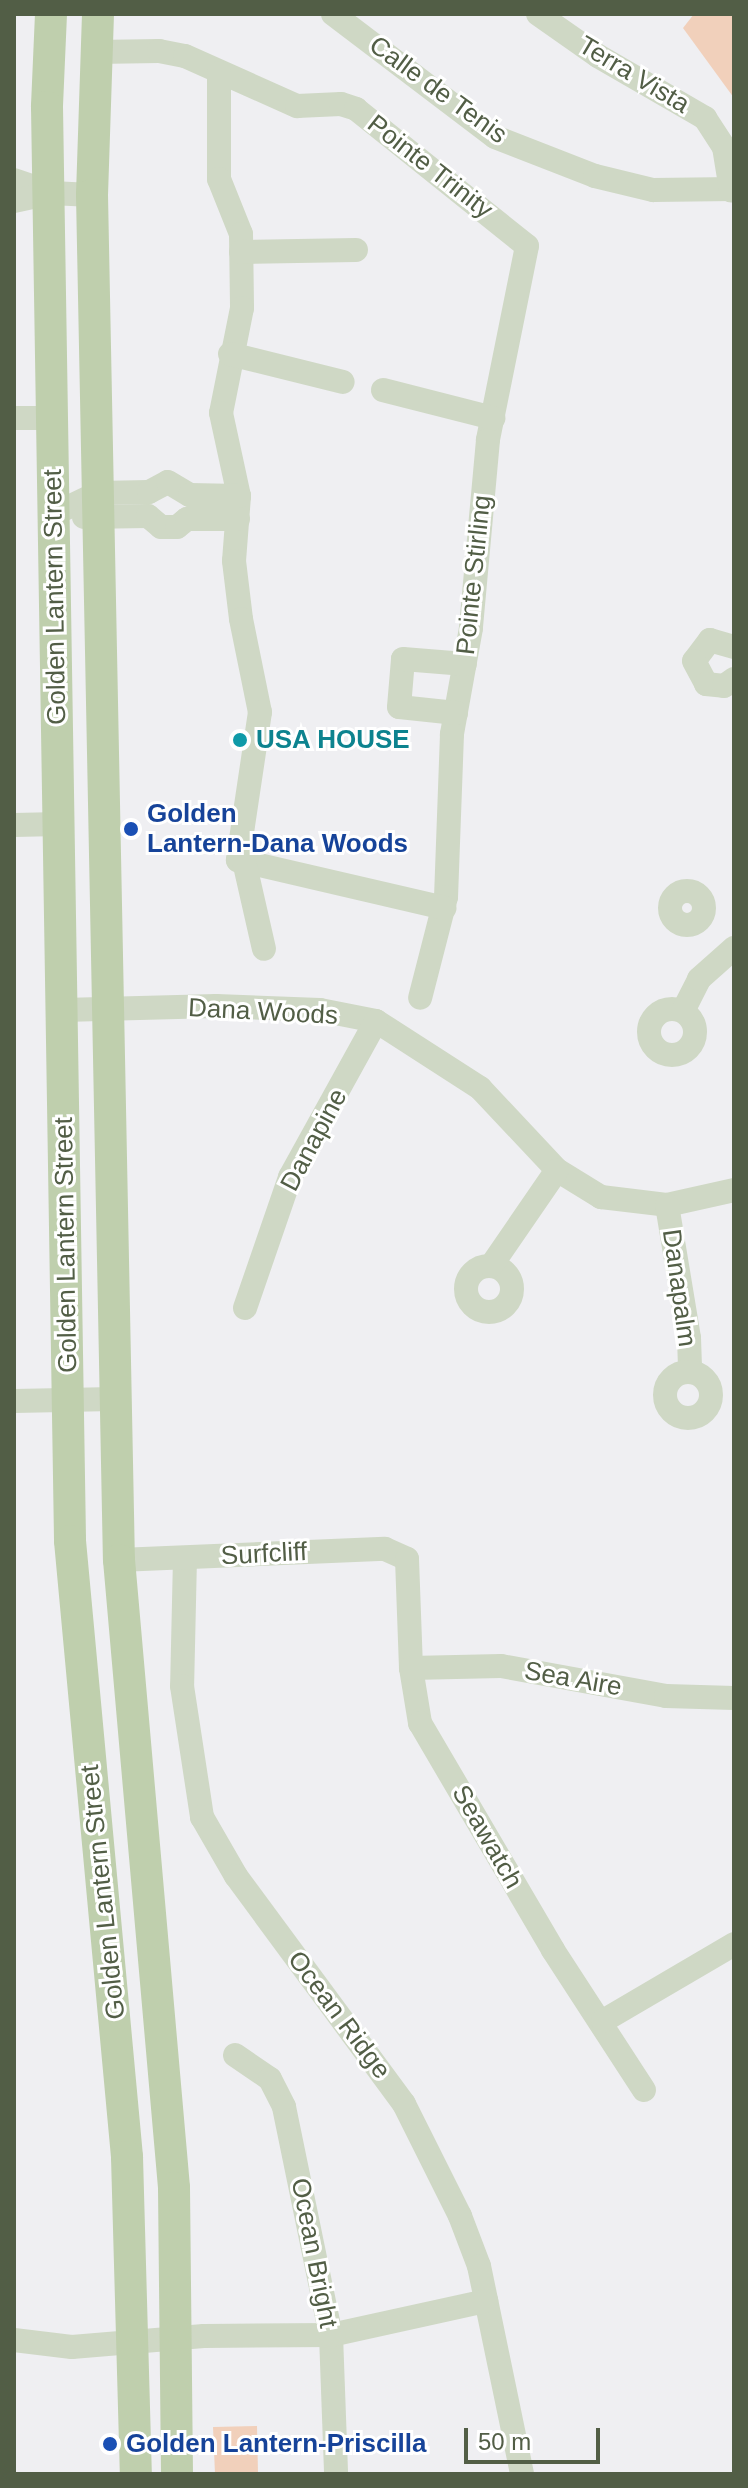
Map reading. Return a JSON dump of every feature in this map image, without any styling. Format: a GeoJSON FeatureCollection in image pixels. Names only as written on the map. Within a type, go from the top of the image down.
{"type":"FeatureCollection","features":[{"type":"Feature","properties":{"kind":"main road","name":"Golden Lantern Street"},"geometry":{"type":"LineString","coordinates":[[51,14],[54,514],[68,1400],[76,1635],[127,2157],[136,2474]]}},
{"type":"Feature","properties":{"kind":"main road","name":"Golden Lantern Street"},"geometry":{"type":"LineString","coordinates":[[98,14],[92,195],[119,1560],[166,2080],[176,2338],[177,2474]]}},
{"type":"Feature","properties":{"kind":"street","name":"Calle de Tenis"},"geometry":{"type":"LineString","coordinates":[[333,14],[495,137],[595,176],[653,190],[732,190]]}},
{"type":"Feature","properties":{"kind":"street","name":"Terra Vista"},"geometry":{"type":"LineString","coordinates":[[538,14],[598,56],[705,118],[724,147],[732,190]]}},
{"type":"Feature","properties":{"kind":"street","name":"Pointe Trinity"},"geometry":{"type":"LineString","coordinates":[[96,52],[159,51],[185,56],[297,106],[341,104],[356,109],[527,246]]}},
{"type":"Feature","properties":{"kind":"street"},"geometry":{"type":"LineString","coordinates":[[219,73],[219,179],[241,234],[242,308],[230,354],[221,413],[239,507],[236,576],[260,712],[241,860],[264,949]]}},
{"type":"Feature","properties":{"kind":"street"},"geometry":{"type":"LineString","coordinates":[[14,180],[51,193]]}},
{"type":"Feature","properties":{"kind":"street"},"geometry":{"type":"LineString","coordinates":[[14,201],[51,193],[92,195]]}},
{"type":"Feature","properties":{"kind":"street","name":"Pointe Stirling"},"geometry":{"type":"LineString","coordinates":[[420,998],[444,908],[456,713],[465,664],[493,418],[527,246]]}},
{"type":"Feature","properties":{"kind":"street"},"geometry":{"type":"LineString","coordinates":[[241,252],[356,250]]}},
{"type":"Feature","properties":{"kind":"street"},"geometry":{"type":"LineString","coordinates":[[230,354],[343,382]]}},
{"type":"Feature","properties":{"kind":"street"},"geometry":{"type":"LineString","coordinates":[[383,390],[493,418]]}},
{"type":"Feature","properties":{"kind":"street"},"geometry":{"type":"LineString","coordinates":[[14,418],[53,418]]}},
{"type":"Feature","properties":{"kind":"street"},"geometry":{"type":"LineString","coordinates":[[54,514],[149,492],[168,482],[188,507]]}},
{"type":"Feature","properties":{"kind":"street"},"geometry":{"type":"LineString","coordinates":[[98,505],[148,516],[161,527],[177,527],[188,507]]}},
{"type":"Feature","properties":{"kind":"street"},"geometry":{"type":"LineString","coordinates":[[188,507],[239,507]]}},
{"type":"Feature","properties":{"kind":"street"},"geometry":{"type":"LineString","coordinates":[[734,647],[710,640],[694,661],[706,684],[724,686],[734,679]]}},
{"type":"Feature","properties":{"kind":"street"},"geometry":{"type":"LineString","coordinates":[[456,713],[399,707],[403,659],[465,664]]}},
{"type":"Feature","properties":{"kind":"street"},"geometry":{"type":"LineString","coordinates":[[14,825],[59,824]]}},
{"type":"Feature","properties":{"kind":"street"},"geometry":{"type":"LineString","coordinates":[[241,860],[444,908]]}},
{"type":"Feature","properties":{"kind":"street"},"geometry":{"type":"LineString","coordinates":[[683,1011],[699,979],[730,951],[697,922]]}},
{"type":"Feature","properties":{"kind":"street","name":"Dana Woods"},"geometry":{"type":"LineString","coordinates":[[63,1010],[320,1010],[376,1021],[480,1088],[557,1170],[601,1197],[667,1205],[734,1190]]}},
{"type":"Feature","properties":{"kind":"street","name":"Danapine"},"geometry":{"type":"LineString","coordinates":[[245,1308],[290,1177],[376,1021]]}},
{"type":"Feature","properties":{"kind":"street"},"geometry":{"type":"LineString","coordinates":[[491,1266],[557,1170]]}},
{"type":"Feature","properties":{"kind":"street","name":"Danapalm"},"geometry":{"type":"LineString","coordinates":[[667,1205],[690,1371]]}},
{"type":"Feature","properties":{"kind":"street"},"geometry":{"type":"LineString","coordinates":[[14,1401],[114,1399]]}},
{"type":"Feature","properties":{"kind":"street","name":"Surfcliff"},"geometry":{"type":"LineString","coordinates":[[119,1560],[385,1549],[407,1559]]}},
{"type":"Feature","properties":{"kind":"street","name":"Ocean Ridge"},"geometry":{"type":"LineString","coordinates":[[185,1558],[182,1686],[195,1791],[206,1825],[236,1876],[404,2104],[460,2216],[486,2301],[522,2474]]}},
{"type":"Feature","properties":{"kind":"street","name":"Seawatch"},"geometry":{"type":"LineString","coordinates":[[407,1559],[411,1668],[420,1723],[553,1950],[603,2021],[644,2090]]}},
{"type":"Feature","properties":{"kind":"street","name":"Sea Aire"},"geometry":{"type":"LineString","coordinates":[[411,1668],[501,1666],[666,1696],[734,1698]]}},
{"type":"Feature","properties":{"kind":"street"},"geometry":{"type":"LineString","coordinates":[[603,2021],[734,1944]]}},
{"type":"Feature","properties":{"kind":"street","name":"Ocean Bright"},"geometry":{"type":"LineString","coordinates":[[235,2055],[270,2079],[284,2107],[331,2335],[336,2474]]}},
{"type":"Feature","properties":{"kind":"street"},"geometry":{"type":"LineString","coordinates":[[14,2340],[72,2347],[176,2338],[331,2335],[486,2301]]}},
{"type":"Feature","properties":{"kind":"shaded area"},"geometry":{"type":"Polygon","coordinates":[[[694,14],[734,14],[734,98],[683,28],[694,14]]]}},
{"type":"Feature","properties":{"kind":"shaded area"},"geometry":{"type":"Polygon","coordinates":[[[257,2426],[258,2474],[215,2474],[213,2427],[257,2426]]]}},
{"type":"Feature","properties":{"kind":"place","name":"USA HOUSE"},"geometry":{"type":"Point","coordinates":[240,740]}},
{"type":"Feature","properties":{"kind":"place","name":"Golden Lantern-Dana Woods"},"geometry":{"type":"Point","coordinates":[131,829]}},
{"type":"Feature","properties":{"kind":"place","name":"Golden Lantern-Priscilla"},"geometry":{"type":"Point","coordinates":[110,2444]}}]}
